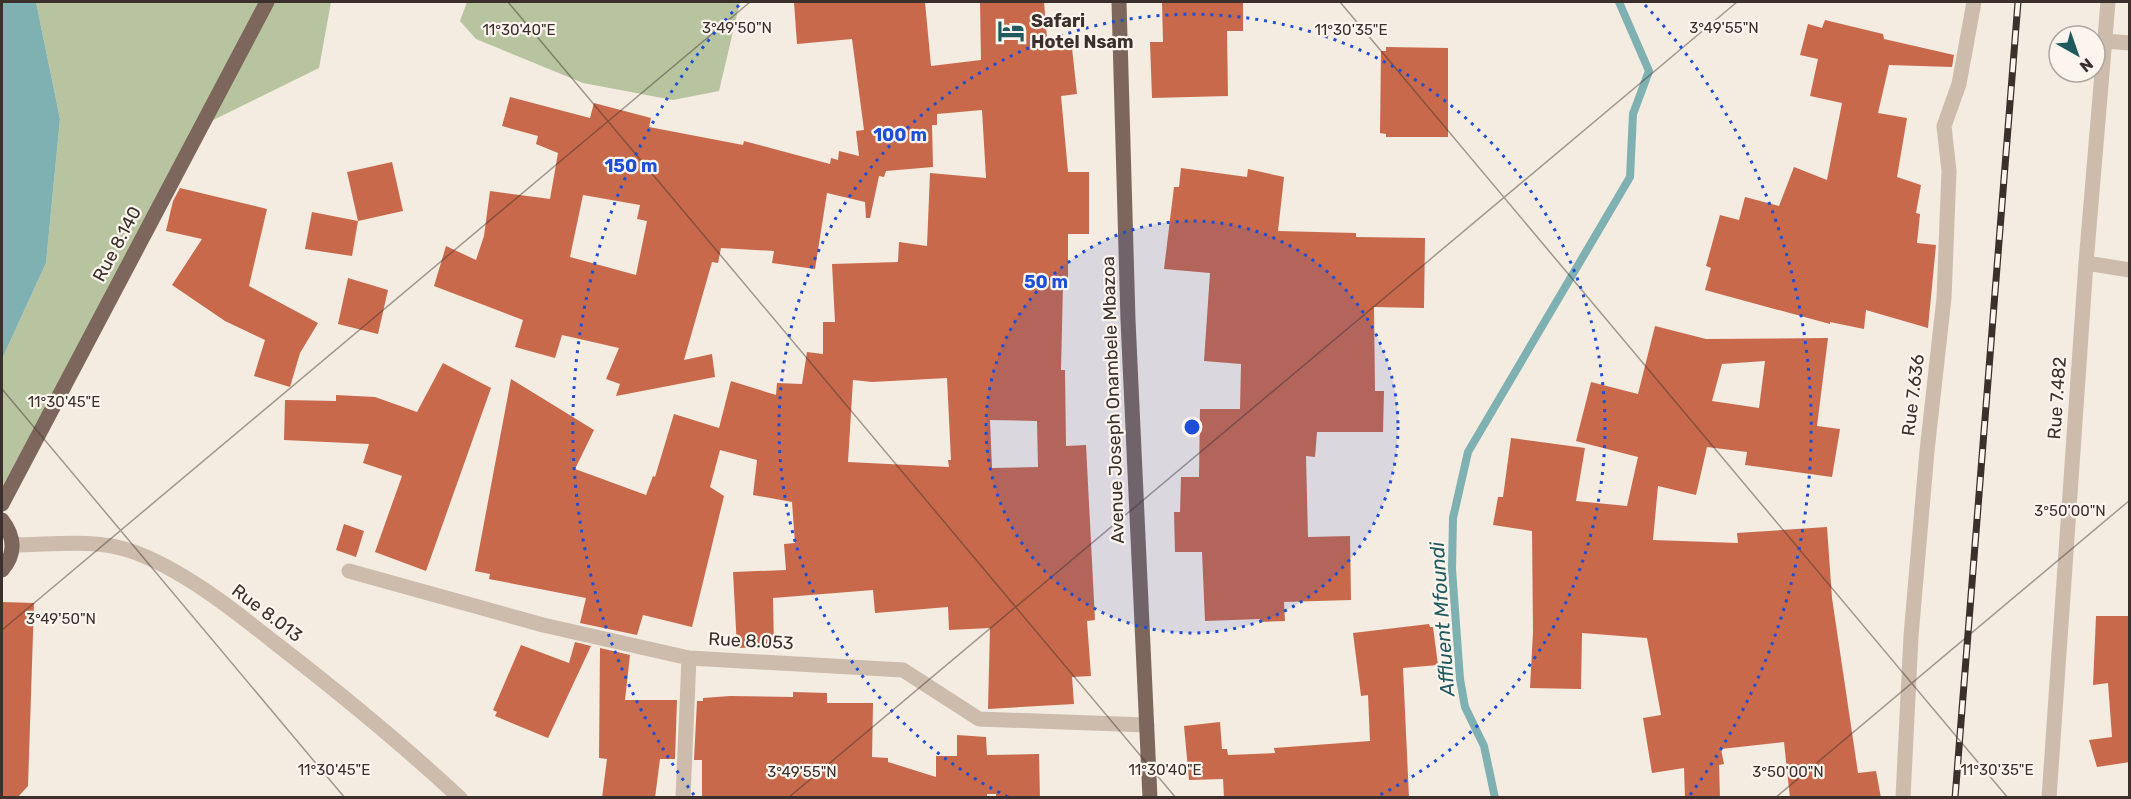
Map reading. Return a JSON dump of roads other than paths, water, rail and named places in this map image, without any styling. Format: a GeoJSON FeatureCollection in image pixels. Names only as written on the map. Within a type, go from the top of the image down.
{"type":"FeatureCollection","features":[{"type":"Feature","properties":{"kind":"main road","name":"Rue 8.140"},"geometry":{"type":"LineString","coordinates":[[2,504],[267,2]]}},
{"type":"Feature","properties":{"kind":"main road","name":"Avenue Joseph Onambele Mbazoa"},"geometry":{"type":"LineString","coordinates":[[1119,2],[1128,320],[1150,798]]}},
{"type":"Feature","properties":{"kind":"main road"},"geometry":{"type":"LineString","coordinates":[[2,520],[10,530],[13,545],[11,558],[2,570]]}},
{"type":"Feature","properties":{"kind":"street","name":"Rue 7.636"},"geometry":{"type":"LineString","coordinates":[[1903,798],[1911,636],[1927,451],[1944,298],[1949,171],[1944,126],[1959,84],[1974,2]]}},
{"type":"Feature","properties":{"kind":"street","name":"Rue 7.482"},"geometry":{"type":"LineString","coordinates":[[2106,24],[2108,2]]}},
{"type":"Feature","properties":{"kind":"street"},"geometry":{"type":"LineString","coordinates":[[2107,41],[2130,43]]}},
{"type":"Feature","properties":{"kind":"street","name":"Rue 7.482"},"geometry":{"type":"LineString","coordinates":[[2049,798],[2086,263],[2101,84]]}},
{"type":"Feature","properties":{"kind":"street"},"geometry":{"type":"LineString","coordinates":[[2086,263],[2130,270]]}},
{"type":"Feature","properties":{"kind":"street","name":"Rue 8.013"},"geometry":{"type":"LineString","coordinates":[[13,545],[96,544],[130,550],[169,570],[248,621],[421,761],[460,798]]}},
{"type":"Feature","properties":{"kind":"street","name":"Rue 8.053"},"geometry":{"type":"LineString","coordinates":[[349,571],[543,626],[689,658],[903,670],[979,719],[1147,725]]}},
{"type":"Feature","properties":{"kind":"street"},"geometry":{"type":"LineString","coordinates":[[683,798],[689,658]]}},
{"type":"Feature","properties":{"kind":"water"},"geometry":{"type":"Polygon","coordinates":[[[2,2],[36,2],[60,119],[46,263],[2,359],[2,2]]]}},
{"type":"Feature","properties":{"kind":"waterway","name":"Affluent Mfoundi"},"geometry":{"type":"LineString","coordinates":[[1495,798],[1484,746],[1465,707],[1460,679],[1452,569],[1453,518],[1468,452],[1630,177],[1633,114],[1649,71],[1619,2]]}},
{"type":"Feature","properties":{"kind":"railway"},"geometry":{"type":"LineString","coordinates":[[1955,798],[2018,2]]}},
{"type":"Feature","properties":{"kind":"place","name":"Safari Hotel Nsam"},"geometry":{"type":"Point","coordinates":[1011,31]}}]}
